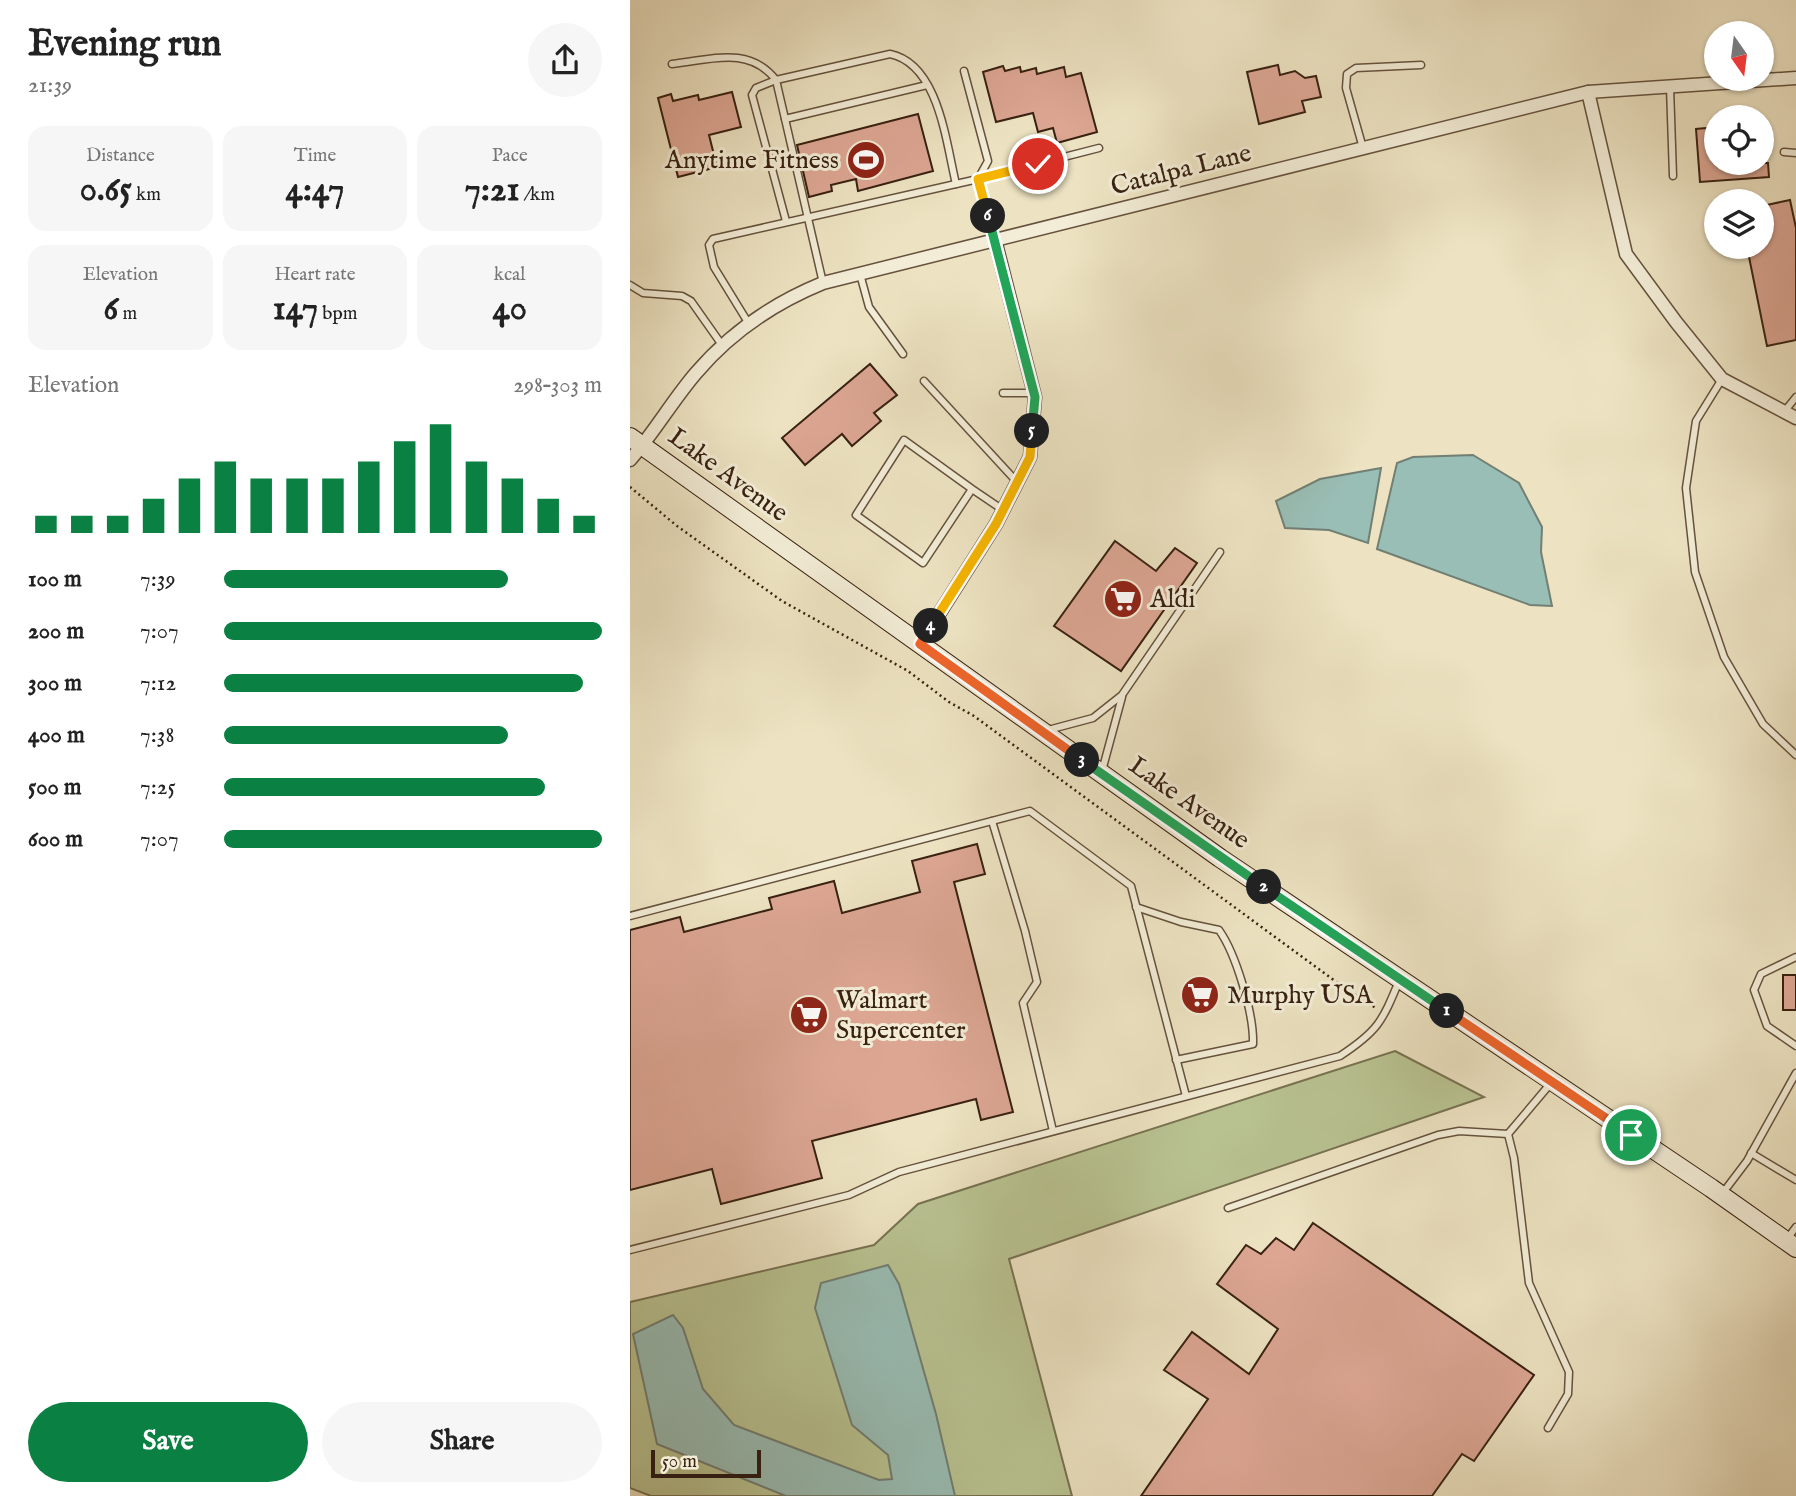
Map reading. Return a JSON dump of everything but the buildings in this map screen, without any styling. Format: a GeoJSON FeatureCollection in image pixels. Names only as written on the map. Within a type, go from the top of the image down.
{"type":"FeatureCollection","features":[{"type":"Feature","properties":{"kind":"street","name":"Catalpa Lane"},"geometry":{"type":"LineString","coordinates":[[630,460],[636,442],[696,373],[724,346],[749,324],[790,297],[823,283],[1588,92],[1796,78]]}},
{"type":"Feature","properties":{"kind":"street"},"geometry":{"type":"LineString","coordinates":[[1588,92],[1626,254],[1722,379],[1790,416]]}},
{"type":"Feature","properties":{"kind":"street"},"geometry":{"type":"LineString","coordinates":[[920,644],[1003,510],[1030,457],[1034,393],[995,240]]}},
{"type":"Feature","properties":{"kind":"street","name":"Lake Avenue"},"geometry":{"type":"LineString","coordinates":[[636,442],[1220,858],[1721,1195],[1793,1238]]}},
{"type":"Feature","properties":{"kind":"lane"},"geometry":{"type":"LineString","coordinates":[[786,220],[752,95],[756,88],[776,80],[890,54],[900,56],[912,64],[933,92],[956,184]]}},
{"type":"Feature","properties":{"kind":"lane"},"geometry":{"type":"LineString","coordinates":[[673,64],[733,57],[747,58],[768,70],[776,80],[823,283]]}},
{"type":"Feature","properties":{"kind":"lane"},"geometry":{"type":"LineString","coordinates":[[1363,148],[1346,88],[1347,74],[1356,68],[1421,65]]}},
{"type":"Feature","properties":{"kind":"lane"},"geometry":{"type":"LineString","coordinates":[[964,71],[988,161],[978,179],[995,240]]}},
{"type":"Feature","properties":{"kind":"lane"},"geometry":{"type":"LineString","coordinates":[[785,119],[927,85]]}},
{"type":"Feature","properties":{"kind":"lane"},"geometry":{"type":"LineString","coordinates":[[1670,87],[1673,176]]}},
{"type":"Feature","properties":{"kind":"lane"},"geometry":{"type":"LineString","coordinates":[[749,324],[714,267],[709,245],[713,239],[786,220],[978,179],[1098,148]]}},
{"type":"Feature","properties":{"kind":"lane"},"geometry":{"type":"LineString","coordinates":[[1784,152],[1796,153]]}},
{"type":"Feature","properties":{"kind":"lane"},"geometry":{"type":"LineString","coordinates":[[860,274],[869,307],[903,354]]}},
{"type":"Feature","properties":{"kind":"lane"},"geometry":{"type":"LineString","coordinates":[[630,285],[643,293],[681,296],[691,301],[724,346]]}},
{"type":"Feature","properties":{"kind":"lane"},"geometry":{"type":"LineString","coordinates":[[1722,379],[1696,421],[1686,488],[1695,572],[1724,657],[1763,724],[1796,755]]}},
{"type":"Feature","properties":{"kind":"lane"},"geometry":{"type":"LineString","coordinates":[[924,381],[1017,482]]}},
{"type":"Feature","properties":{"kind":"lane"},"geometry":{"type":"LineString","coordinates":[[1003,393],[1034,393]]}},
{"type":"Feature","properties":{"kind":"lane"},"geometry":{"type":"LineString","coordinates":[[1790,416],[1796,397]]}},
{"type":"Feature","properties":{"kind":"lane"},"geometry":{"type":"LineString","coordinates":[[972,489],[923,563],[856,515],[904,440],[1003,510]]}},
{"type":"Feature","properties":{"kind":"lane"},"geometry":{"type":"LineString","coordinates":[[1042,731],[1093,718],[1122,695],[1220,552]]}},
{"type":"Feature","properties":{"kind":"lane"},"geometry":{"type":"LineString","coordinates":[[1101,773],[1122,695]]}},
{"type":"Feature","properties":{"kind":"lane"},"geometry":{"type":"LineString","coordinates":[[630,916],[1030,811],[1131,886],[1186,1096]]}},
{"type":"Feature","properties":{"kind":"lane"},"geometry":{"type":"LineString","coordinates":[[992,821],[1025,931],[1037,982],[1023,1003],[1053,1131]]}},
{"type":"Feature","properties":{"kind":"lane"},"geometry":{"type":"LineString","coordinates":[[1136,907],[1181,922],[1219,930],[1230,946],[1254,1028],[1253,1044],[1176,1059]]}},
{"type":"Feature","properties":{"kind":"lane"},"geometry":{"type":"LineString","coordinates":[[1796,957],[1761,974],[1754,990],[1767,1027],[1796,1046]]}},
{"type":"Feature","properties":{"kind":"lane"},"geometry":{"type":"LineString","coordinates":[[630,1250],[849,1195],[899,1172],[1340,1056],[1363,1041],[1382,1021],[1400,979]]}},
{"type":"Feature","properties":{"kind":"lane"},"geometry":{"type":"LineString","coordinates":[[1721,1195],[1751,1153],[1796,1073]]}},
{"type":"Feature","properties":{"kind":"lane"},"geometry":{"type":"LineString","coordinates":[[1508,1134],[1552,1081]]}},
{"type":"Feature","properties":{"kind":"lane"},"geometry":{"type":"LineString","coordinates":[[1228,1208],[1438,1135],[1459,1131],[1508,1134]]}},
{"type":"Feature","properties":{"kind":"lane"},"geometry":{"type":"LineString","coordinates":[[1508,1134],[1514,1158],[1529,1283],[1569,1372],[1568,1394],[1548,1428]]}},
{"type":"Feature","properties":{"kind":"lane"},"geometry":{"type":"LineString","coordinates":[[1751,1153],[1796,1180]]}},
{"type":"Feature","properties":{"kind":"path"},"geometry":{"type":"LineString","coordinates":[[630,487],[677,526],[782,601],[908,671],[948,702],[974,716],[1346,989],[1385,1013]]}},
{"type":"Feature","properties":{"kind":"green space"},"geometry":{"type":"Polygon","coordinates":[[[1395,1051],[1484,1097],[1009,1259],[1072,1496],[651,1496],[630,1488],[630,1302],[874,1245],[918,1204],[1395,1051]]]}},
{"type":"Feature","properties":{"kind":"water"},"geometry":{"type":"Polygon","coordinates":[[[1473,455],[1519,483],[1542,527],[1541,552],[1552,606],[1530,605],[1377,549],[1397,463],[1413,457],[1473,455]]]}},
{"type":"Feature","properties":{"kind":"water"},"geometry":{"type":"Polygon","coordinates":[[[1381,468],[1368,543],[1329,530],[1285,528],[1276,501],[1320,479],[1381,468]]]}},
{"type":"Feature","properties":{"kind":"water"},"geometry":{"type":"Polygon","coordinates":[[[888,1265],[899,1284],[936,1414],[955,1496],[786,1496],[657,1444],[633,1334],[673,1315],[683,1328],[703,1389],[734,1425],[879,1480],[892,1479],[888,1455],[852,1425],[815,1308],[821,1283],[888,1265]]]}},
{"type":"Feature","properties":{"kind":"place","name":"Anytime Fitness"},"geometry":{"type":"Point","coordinates":[866,160]}},
{"type":"Feature","properties":{"kind":"place","name":"Aldi"},"geometry":{"type":"Point","coordinates":[1123,599]}},
{"type":"Feature","properties":{"kind":"place","name":"Murphy USA"},"geometry":{"type":"Point","coordinates":[1200,995]}},
{"type":"Feature","properties":{"kind":"place","name":"Walmart Supercenter"},"geometry":{"type":"Point","coordinates":[809,1015]}},
{"type":"Feature","properties":{"kind":"route"},"geometry":{"type":"LineString","coordinates":[[1038,164],[978,179],[1035,397],[1030,457],[996,524],[920,644],[1220,858],[1631,1135]]}}]}
